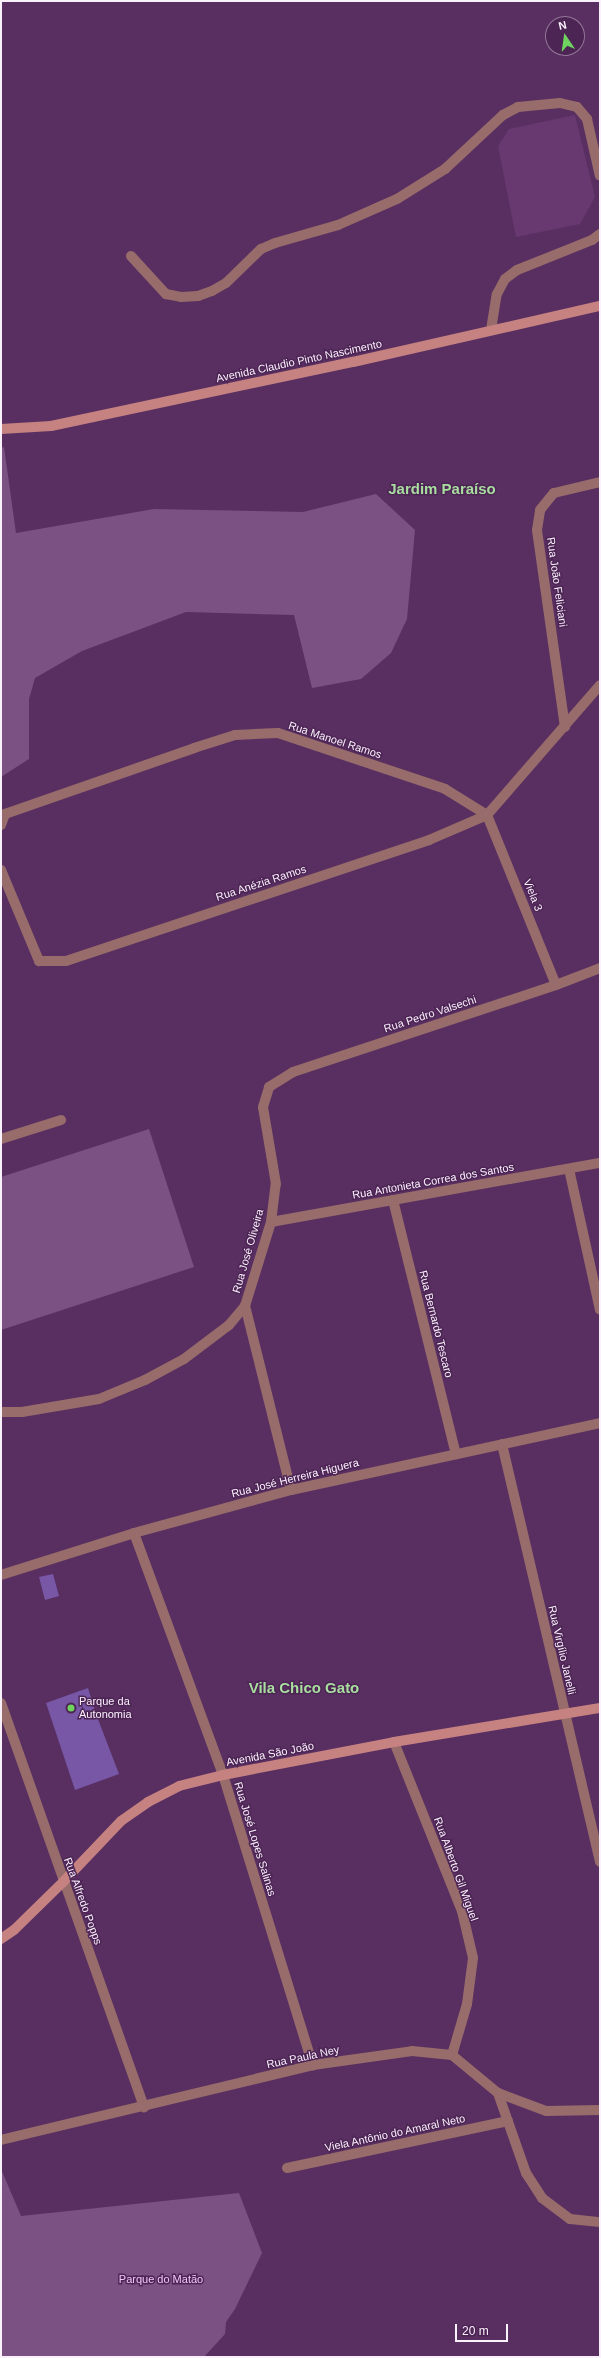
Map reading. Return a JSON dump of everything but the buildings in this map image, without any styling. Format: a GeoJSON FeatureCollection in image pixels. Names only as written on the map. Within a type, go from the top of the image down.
{"type":"FeatureCollection","features":[{"type":"Feature","properties":{"kind":"main road","name":"Avenida Claudio Pinto Nascimento"},"geometry":{"type":"LineString","coordinates":[[1,429],[51,426],[600,306]]}},
{"type":"Feature","properties":{"kind":"main road","name":"Avenida São João"},"geometry":{"type":"LineString","coordinates":[[1,1939],[14,1930],[63,1882],[121,1821],[148,1802],[180,1786],[223,1775],[394,1742],[600,1708]]}},
{"type":"Feature","properties":{"kind":"street"},"geometry":{"type":"LineString","coordinates":[[131,256],[166,294],[181,297],[198,296],[212,291],[226,283],[261,249],[275,243],[338,225],[397,199],[445,170],[504,115],[518,107],[560,103],[577,107],[587,120],[600,176]]}},
{"type":"Feature","properties":{"kind":"street"},"geometry":{"type":"LineString","coordinates":[[491,330],[497,294],[505,279],[517,270],[592,240],[600,234]]}},
{"type":"Feature","properties":{"kind":"street","name":"Rua João Feliciani"},"geometry":{"type":"LineString","coordinates":[[565,727],[537,530],[540,510],[554,493],[600,482]]}},
{"type":"Feature","properties":{"kind":"street"},"geometry":{"type":"LineString","coordinates":[[487,815],[565,727],[600,684]]}},
{"type":"Feature","properties":{"kind":"street","name":"Rua Manoel Ramos"},"geometry":{"type":"LineString","coordinates":[[1,826],[5,814],[235,735],[278,734],[445,789],[487,815]]}},
{"type":"Feature","properties":{"kind":"street","name":"Rua Anézia Ramos"},"geometry":{"type":"LineString","coordinates":[[1,870],[39,961],[66,961],[429,840],[487,815]]}},
{"type":"Feature","properties":{"kind":"street","name":"Viela 3"},"geometry":{"type":"LineString","coordinates":[[487,815],[556,985]]}},
{"type":"Feature","properties":{"kind":"street","name":"Rua Pedro Valsechi"},"geometry":{"type":"LineString","coordinates":[[269,1087],[293,1072],[556,985],[600,968]]}},
{"type":"Feature","properties":{"kind":"street","name":"Rua José Oliveira"},"geometry":{"type":"LineString","coordinates":[[269,1087],[263,1107],[276,1184],[270,1222],[245,1306],[291,1490]]}},
{"type":"Feature","properties":{"kind":"street"},"geometry":{"type":"LineString","coordinates":[[1,1139],[61,1120]]}},
{"type":"Feature","properties":{"kind":"street","name":"Rua Antonieta Correa dos Santos"},"geometry":{"type":"LineString","coordinates":[[270,1222],[600,1163]]}},
{"type":"Feature","properties":{"kind":"street"},"geometry":{"type":"LineString","coordinates":[[569,1169],[600,1310]]}},
{"type":"Feature","properties":{"kind":"street","name":"Rua Bernardo Tescaro"},"geometry":{"type":"LineString","coordinates":[[392,1200],[456,1454]]}},
{"type":"Feature","properties":{"kind":"street"},"geometry":{"type":"LineString","coordinates":[[1,1412],[22,1412],[99,1399],[145,1380],[184,1359],[229,1325],[245,1306]]}},
{"type":"Feature","properties":{"kind":"street","name":"Rua José Herreira Higuera"},"geometry":{"type":"LineString","coordinates":[[1,1574],[134,1533],[291,1490],[600,1423]]}},
{"type":"Feature","properties":{"kind":"street","name":"Rua Virgílio Janelli"},"geometry":{"type":"LineString","coordinates":[[502,1444],[600,1862]]}},
{"type":"Feature","properties":{"kind":"street","name":"Rua José Lopes Salinas"},"geometry":{"type":"LineString","coordinates":[[134,1533],[223,1775],[313,2065]]}},
{"type":"Feature","properties":{"kind":"street","name":"Rua Alfredo Popps"},"geometry":{"type":"LineString","coordinates":[[1,1703],[63,1882],[144,2107]]}},
{"type":"Feature","properties":{"kind":"street","name":"Rua Alberto Gil Miguel"},"geometry":{"type":"LineString","coordinates":[[394,1742],[462,1911],[473,1958],[467,2004],[452,2055]]}},
{"type":"Feature","properties":{"kind":"street","name":"Rua Paula Ney"},"geometry":{"type":"LineString","coordinates":[[1,2140],[144,2107],[313,2065],[412,2050],[452,2055]]}},
{"type":"Feature","properties":{"kind":"street"},"geometry":{"type":"LineString","coordinates":[[452,2055],[498,2093],[546,2111],[600,2110]]}},
{"type":"Feature","properties":{"kind":"street"},"geometry":{"type":"LineString","coordinates":[[498,2093],[526,2173],[542,2198],[570,2219],[600,2222]]}},
{"type":"Feature","properties":{"kind":"street","name":"Viela Antônio do Amaral Neto"},"geometry":{"type":"LineString","coordinates":[[287,2168],[508,2121]]}},
{"type":"Feature","properties":{"kind":"shaded area"},"geometry":{"type":"Polygon","coordinates":[[[575,115],[595,197],[580,224],[516,237],[498,146],[509,129],[575,115]]]}},
{"type":"Feature","properties":{"kind":"green space"},"geometry":{"type":"Polygon","coordinates":[[[4,447],[16,533],[154,509],[303,512],[376,494],[415,530],[407,619],[391,653],[361,679],[312,688],[294,615],[186,612],[82,651],[35,678],[29,699],[29,759],[1,777],[1,448],[4,447]]]}},
{"type":"Feature","properties":{"kind":"green space"},"geometry":{"type":"Polygon","coordinates":[[[149,1129],[194,1267],[1,1330],[1,1177],[149,1129]]]}},
{"type":"Feature","properties":{"kind":"green space","name":"Parque do Matão"},"geometry":{"type":"Polygon","coordinates":[[[1,2169],[21,2216],[239,2193],[262,2253],[235,2309],[226,2322],[225,2334],[204,2357],[1,2357],[1,2169]]]}},
{"type":"Feature","properties":{"kind":"place","name":"Parque da Autonomia"},"geometry":{"type":"Point","coordinates":[71,1708]}},
{"type":"Feature","properties":{"kind":"district","name":"Jardim Paraíso"},"geometry":{"type":"Point","coordinates":[442,489]}},
{"type":"Feature","properties":{"kind":"district","name":"Vila Chico Gato"},"geometry":{"type":"Point","coordinates":[304,1688]}}]}
